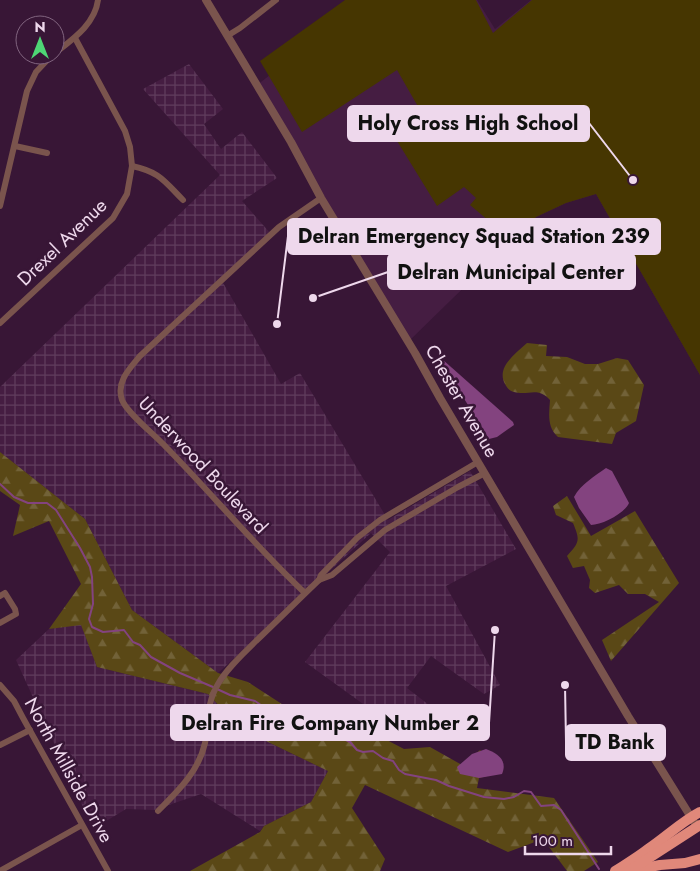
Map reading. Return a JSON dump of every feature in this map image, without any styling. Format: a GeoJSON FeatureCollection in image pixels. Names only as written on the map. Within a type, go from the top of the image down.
{"type":"FeatureCollection","features":[{"type":"Feature","properties":{"kind":"highway"},"geometry":{"type":"LineString","coordinates":[[615,871],[650,848],[666,834],[695,814]]}},
{"type":"Feature","properties":{"kind":"highway"},"geometry":{"type":"LineString","coordinates":[[631,871],[699,827]]}},
{"type":"Feature","properties":{"kind":"highway"},"geometry":{"type":"LineString","coordinates":[[631,871],[700,859]]}},
{"type":"Feature","properties":{"kind":"street"},"geometry":{"type":"LineString","coordinates":[[65,46],[81,32],[95,12],[98,0]]}},
{"type":"Feature","properties":{"kind":"street","name":"Chester Avenue"},"geometry":{"type":"LineString","coordinates":[[206,0],[624,709],[695,814],[699,827]]}},
{"type":"Feature","properties":{"kind":"street"},"geometry":{"type":"LineString","coordinates":[[227,36],[276,0]]}},
{"type":"Feature","properties":{"kind":"street","name":"Drexel Avenue"},"geometry":{"type":"LineString","coordinates":[[0,323],[113,218],[127,194],[132,166],[130,148],[124,130],[75,38]]}},
{"type":"Feature","properties":{"kind":"street"},"geometry":{"type":"LineString","coordinates":[[0,206],[27,91],[36,72],[43,65]]}},
{"type":"Feature","properties":{"kind":"street"},"geometry":{"type":"LineString","coordinates":[[15,146],[47,153]]}},
{"type":"Feature","properties":{"kind":"street"},"geometry":{"type":"LineString","coordinates":[[132,166],[151,170],[183,200]]}},
{"type":"Feature","properties":{"kind":"street","name":"Underwood Boulevard"},"geometry":{"type":"LineString","coordinates":[[305,593],[283,573],[166,446],[126,407],[120,392],[124,376],[140,356],[278,226],[321,198]]}},
{"type":"Feature","properties":{"kind":"street"},"geometry":{"type":"LineString","coordinates":[[319,580],[321,574],[380,520],[478,462]]}},
{"type":"Feature","properties":{"kind":"street"},"geometry":{"type":"LineString","coordinates":[[158,811],[176,793],[199,762],[205,742],[208,707],[218,684],[232,665],[319,580],[332,575],[385,530],[485,473]]}},
{"type":"Feature","properties":{"kind":"street"},"geometry":{"type":"LineString","coordinates":[[0,596],[5,593],[16,614],[0,623]]}},
{"type":"Feature","properties":{"kind":"street","name":"North Millside Drive"},"geometry":{"type":"LineString","coordinates":[[0,685],[14,701],[108,871]]}},
{"type":"Feature","properties":{"kind":"street"},"geometry":{"type":"LineString","coordinates":[[0,745],[30,730]]}},
{"type":"Feature","properties":{"kind":"street"},"geometry":{"type":"LineString","coordinates":[[0,871],[82,825]]}},
{"type":"Feature","properties":{"kind":"shaded area"},"geometry":{"type":"Polygon","coordinates":[[[345,0],[476,0],[493,33],[532,0],[700,0],[700,375],[596,194],[566,203],[536,217],[500,252],[489,221],[470,205],[476,198],[464,187],[437,206],[394,136],[424,117],[397,70],[302,132],[260,61],[345,0]]]}},
{"type":"Feature","properties":{"kind":"shaded area"},"geometry":{"type":"Polygon","coordinates":[[[367,0],[477,0],[495,29],[531,0],[700,0],[700,375],[596,194],[566,203],[536,217],[408,342],[257,85],[367,0]]]}},
{"type":"Feature","properties":{"kind":"shaded area"},"geometry":{"type":"Polygon","coordinates":[[[189,64],[223,109],[204,124],[221,149],[242,132],[277,178],[242,201],[271,234],[222,281],[281,384],[300,373],[388,520],[470,471],[516,549],[446,586],[500,685],[484,694],[431,656],[407,688],[429,705],[395,727],[305,662],[390,552],[371,533],[218,673],[132,610],[85,519],[0,452],[0,387],[220,175],[143,89],[189,64]]]}},
{"type":"Feature","properties":{"kind":"shaded area"},"geometry":{"type":"Polygon","coordinates":[[[442,359],[513,422],[514,425],[497,437],[489,439],[442,363],[442,359]]]}},
{"type":"Feature","properties":{"kind":"shaded area"},"geometry":{"type":"Polygon","coordinates":[[[606,468],[612,471],[629,503],[623,511],[613,518],[591,525],[574,497],[584,484],[606,468]]]}},
{"type":"Feature","properties":{"kind":"shaded area"},"geometry":{"type":"Polygon","coordinates":[[[81,624],[97,667],[208,694],[241,729],[328,771],[311,802],[264,826],[260,831],[201,794],[154,810],[126,809],[93,829],[16,660],[49,629],[81,624]]]}},
{"type":"Feature","properties":{"kind":"shaded area"},"geometry":{"type":"Polygon","coordinates":[[[486,749],[497,755],[502,761],[504,765],[502,774],[479,778],[460,774],[457,767],[472,754],[486,749]]]}},
{"type":"Feature","properties":{"kind":"green space"},"geometry":{"type":"Polygon","coordinates":[[[527,343],[547,345],[546,356],[567,357],[585,364],[598,364],[617,358],[628,360],[644,385],[636,421],[616,433],[612,444],[558,437],[550,425],[550,400],[537,392],[513,392],[507,387],[503,378],[503,372],[508,361],[527,343]]]}},
{"type":"Feature","properties":{"kind":"green space"},"geometry":{"type":"Polygon","coordinates":[[[0,452],[85,519],[132,610],[218,673],[248,682],[288,708],[320,721],[330,712],[334,725],[358,725],[404,749],[430,747],[462,765],[480,750],[503,772],[479,778],[477,788],[554,798],[598,862],[584,871],[567,871],[543,839],[508,852],[365,785],[352,808],[385,859],[380,871],[190,871],[260,832],[264,826],[311,802],[328,771],[241,729],[208,694],[97,667],[81,625],[49,629],[81,584],[49,521],[13,536],[20,505],[0,491],[0,452]]]}},
{"type":"Feature","properties":{"kind":"green space"},"geometry":{"type":"Polygon","coordinates":[[[567,496],[591,536],[635,511],[679,583],[611,661],[602,640],[659,602],[645,594],[628,594],[619,585],[595,593],[589,588],[590,580],[584,566],[573,568],[567,556],[578,541],[573,523],[556,515],[553,506],[567,496]]]}},
{"type":"Feature","properties":{"kind":"waterway"},"geometry":{"type":"LineString","coordinates":[[0,484],[14,497],[28,503],[47,503],[56,510],[90,567],[93,604],[89,619],[92,627],[103,632],[124,630],[133,642],[140,645],[151,657],[180,673],[213,687]]}},
{"type":"Feature","properties":{"kind":"waterway"},"geometry":{"type":"LineString","coordinates":[[217,689],[230,695],[255,701],[271,712],[285,726],[305,732],[311,737],[334,735],[350,742],[357,750],[363,752],[373,751],[383,758],[393,761],[399,770],[405,774],[436,780],[484,797],[504,799],[514,797],[524,791],[531,792],[541,806],[554,805],[561,810],[599,869]]}},
{"type":"Feature","properties":{"kind":"place","name":"Holy Cross High School"},"geometry":{"type":"Point","coordinates":[633,180]}},
{"type":"Feature","properties":{"kind":"place","name":"Delran Municipal Center"},"geometry":{"type":"Point","coordinates":[313,298]}},
{"type":"Feature","properties":{"kind":"place","name":"Delran Emergency Squad Station 239"},"geometry":{"type":"Point","coordinates":[277,324]}},
{"type":"Feature","properties":{"kind":"place","name":"Delran Fire Company Number 2"},"geometry":{"type":"Point","coordinates":[495,630]}},
{"type":"Feature","properties":{"kind":"place","name":"TD Bank"},"geometry":{"type":"Point","coordinates":[565,685]}}]}
